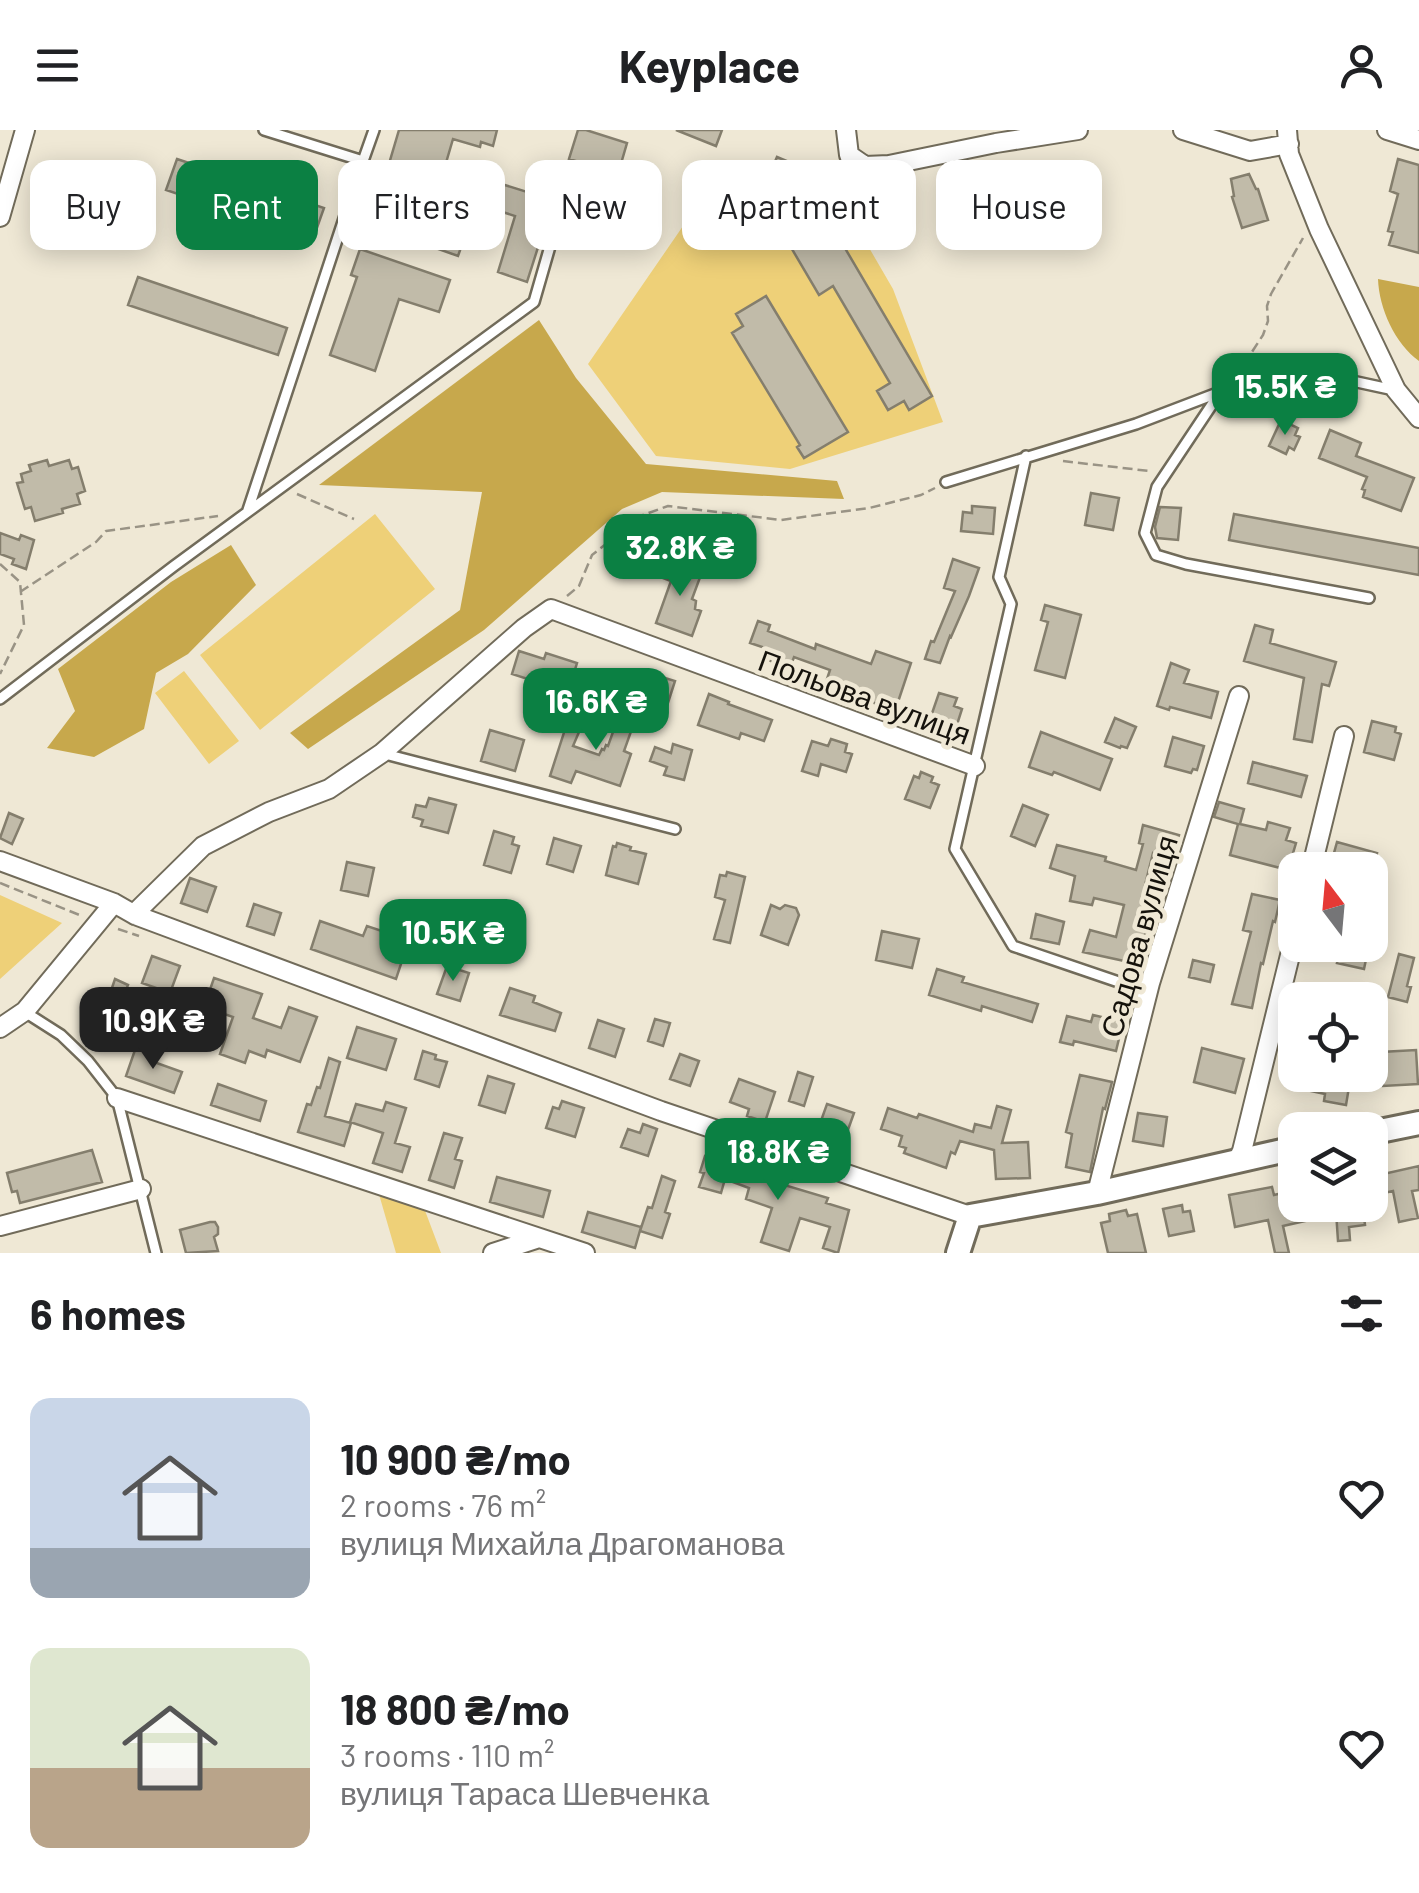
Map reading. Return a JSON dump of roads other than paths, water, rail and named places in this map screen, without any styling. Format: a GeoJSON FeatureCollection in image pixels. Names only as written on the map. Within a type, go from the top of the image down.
{"type":"FeatureCollection","features":[{"type":"Feature","properties":{"kind":"street"},"geometry":{"type":"LineString","coordinates":[[0,218],[25,130]]}},
{"type":"Feature","properties":{"kind":"street"},"geometry":{"type":"LineString","coordinates":[[846,130],[848,155],[866,166],[1078,130]]}},
{"type":"Feature","properties":{"kind":"street"},"geometry":{"type":"LineString","coordinates":[[1183,130],[1250,151],[1288,137],[1289,154],[1319,228],[1396,390],[1419,418]]}},
{"type":"Feature","properties":{"kind":"street"},"geometry":{"type":"LineString","coordinates":[[1388,130],[1419,140]]}},
{"type":"Feature","properties":{"kind":"street","name":"Польова вулиця"},"geometry":{"type":"LineString","coordinates":[[382,753],[550,609],[974,766]]}},
{"type":"Feature","properties":{"kind":"street","name":"Садова вулиця"},"geometry":{"type":"LineString","coordinates":[[1097,1193],[1148,992],[1239,696]]}},
{"type":"Feature","properties":{"kind":"street"},"geometry":{"type":"LineString","coordinates":[[1315,852],[1344,736]]}},
{"type":"Feature","properties":{"kind":"street"},"geometry":{"type":"LineString","coordinates":[[135,915],[203,846],[268,812],[329,788],[382,753]]}},
{"type":"Feature","properties":{"kind":"street"},"geometry":{"type":"LineString","coordinates":[[0,861],[660,1111],[970,1216],[1097,1193],[1278,1151]]}},
{"type":"Feature","properties":{"kind":"street"},"geometry":{"type":"LineString","coordinates":[[0,1028],[24,1011],[114,903]]}},
{"type":"Feature","properties":{"kind":"street"},"geometry":{"type":"LineString","coordinates":[[1238,1159],[1288,962]]}},
{"type":"Feature","properties":{"kind":"street"},"geometry":{"type":"LineString","coordinates":[[117,1098],[585,1253]]}},
{"type":"Feature","properties":{"kind":"street"},"geometry":{"type":"LineString","coordinates":[[1388,1129],[1419,1123]]}},
{"type":"Feature","properties":{"kind":"street"},"geometry":{"type":"LineString","coordinates":[[0,1226],[141,1189]]}},
{"type":"Feature","properties":{"kind":"street"},"geometry":{"type":"LineString","coordinates":[[958,1253],[970,1216]]}},
{"type":"Feature","properties":{"kind":"street"},"geometry":{"type":"LineString","coordinates":[[493,1253],[536,1238]]}},
{"type":"Feature","properties":{"kind":"lane"},"geometry":{"type":"LineString","coordinates":[[264,130],[357,160]]}},
{"type":"Feature","properties":{"kind":"lane"},"geometry":{"type":"LineString","coordinates":[[364,160],[374,130]]}},
{"type":"Feature","properties":{"kind":"lane"},"geometry":{"type":"LineString","coordinates":[[248,512],[338,238]]}},
{"type":"Feature","properties":{"kind":"lane"},"geometry":{"type":"LineString","coordinates":[[0,698],[534,302],[549,250]]}},
{"type":"Feature","properties":{"kind":"lane"},"geometry":{"type":"LineString","coordinates":[[946,482],[1136,424],[1220,392],[1274,364],[1396,390]]}},
{"type":"Feature","properties":{"kind":"lane"},"geometry":{"type":"LineString","coordinates":[[1220,392],[1157,486],[1145,533],[1156,554],[1186,564],[1370,598]]}},
{"type":"Feature","properties":{"kind":"lane"},"geometry":{"type":"LineString","coordinates":[[1026,456],[999,577],[1011,604],[955,848],[1013,946],[1148,992]]}},
{"type":"Feature","properties":{"kind":"lane"},"geometry":{"type":"LineString","coordinates":[[382,753],[675,829]]}},
{"type":"Feature","properties":{"kind":"lane"},"geometry":{"type":"LineString","coordinates":[[24,1011],[61,1035],[117,1098],[156,1253]]}}]}
